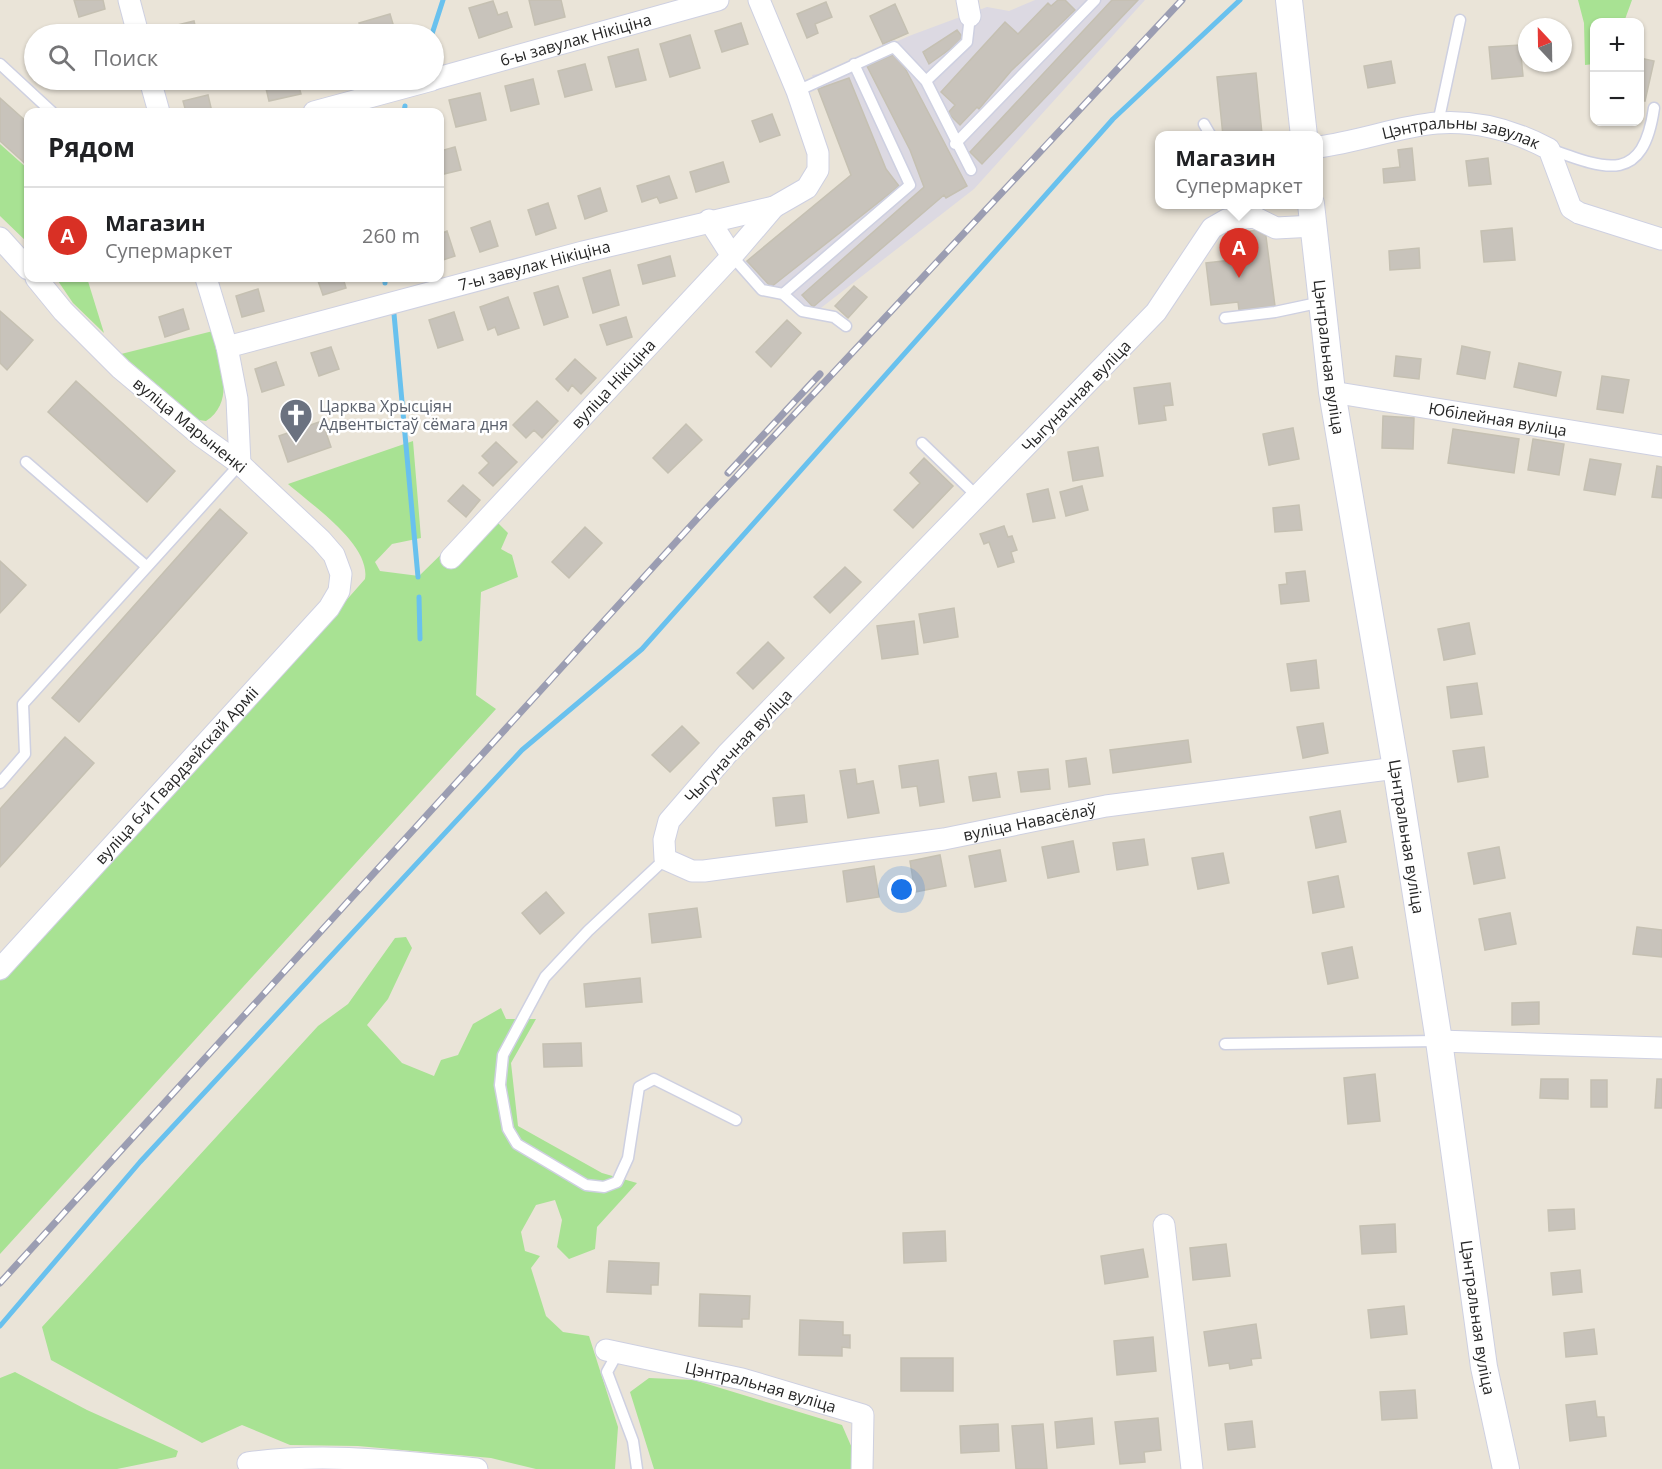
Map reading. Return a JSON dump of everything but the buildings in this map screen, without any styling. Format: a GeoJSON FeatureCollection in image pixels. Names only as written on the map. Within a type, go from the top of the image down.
{"type":"FeatureCollection","features":[{"type":"Feature","properties":{"kind":"street"},"geometry":{"type":"LineString","coordinates":[[129,0],[135,24]]}},
{"type":"Feature","properties":{"kind":"street","name":"6-ы завулак Нікіціна"},"geometry":{"type":"LineString","coordinates":[[444,76],[718,0]]}},
{"type":"Feature","properties":{"kind":"street"},"geometry":{"type":"LineString","coordinates":[[759,0],[797,91],[818,153],[818,170],[807,188],[774,207]]}},
{"type":"Feature","properties":{"kind":"street"},"geometry":{"type":"LineString","coordinates":[[1288,0],[1304,131]]}},
{"type":"Feature","properties":{"kind":"street"},"geometry":{"type":"LineString","coordinates":[[153,90],[158,108]]}},
{"type":"Feature","properties":{"kind":"street","name":"6-ы завулак Нікіціна"},"geometry":{"type":"LineString","coordinates":[[328,108],[393,90]]}},
{"type":"Feature","properties":{"kind":"street","name":"Цэнтральны завулак"},"geometry":{"type":"LineString","coordinates":[[1323,146],[1438,123],[1501,128],[1519,133],[1549,149],[1570,208],[1579,213],[1661,239]]}},
{"type":"Feature","properties":{"kind":"street","name":"7-ы завулак Нікіціна"},"geometry":{"type":"LineString","coordinates":[[227,347],[709,220],[774,207]]}},
{"type":"Feature","properties":{"kind":"street","name":"вуліца Нікіціна"},"geometry":{"type":"LineString","coordinates":[[451,558],[732,256],[774,207]]}},
{"type":"Feature","properties":{"kind":"street","name":"Чыгуначная вуліца"},"geometry":{"type":"LineString","coordinates":[[665,859],[664,840],[669,821],[727,754],[979,497],[1156,312],[1212,228],[1251,211],[1276,228],[1313,215]]}},
{"type":"Feature","properties":{"kind":"street","name":"Цэнтральная вуліца"},"geometry":{"type":"LineString","coordinates":[[1313,215],[1332,392],[1396,768],[1438,1041],[1484,1367],[1506,1469]]}},
{"type":"Feature","properties":{"kind":"street"},"geometry":{"type":"LineString","coordinates":[[709,220],[732,256]]}},
{"type":"Feature","properties":{"kind":"street"},"geometry":{"type":"LineString","coordinates":[[0,238],[24,265]]}},
{"type":"Feature","properties":{"kind":"street","name":"вуліца Марыненкі"},"geometry":{"type":"LineString","coordinates":[[39,282],[63,311],[121,369],[201,436],[240,464],[321,540],[333,555],[341,574]]}},
{"type":"Feature","properties":{"kind":"street"},"geometry":{"type":"LineString","coordinates":[[207,282],[227,347],[237,399],[240,464]]}},
{"type":"Feature","properties":{"kind":"street","name":"Юбілейная вуліца"},"geometry":{"type":"LineString","coordinates":[[1332,392],[1662,446]]}},
{"type":"Feature","properties":{"kind":"street","name":"вуліца 6-й Гвардзейскай Арміі"},"geometry":{"type":"LineString","coordinates":[[0,969],[329,608],[339,591],[341,574]]}},
{"type":"Feature","properties":{"kind":"street","name":"вуліца Навасёлаў"},"geometry":{"type":"LineString","coordinates":[[665,859],[692,871],[704,871],[944,839],[1106,806],[1396,768]]}},
{"type":"Feature","properties":{"kind":"street"},"geometry":{"type":"LineString","coordinates":[[1438,1041],[1662,1048]]}},
{"type":"Feature","properties":{"kind":"street"},"geometry":{"type":"LineString","coordinates":[[1164,1225],[1192,1469]]}},
{"type":"Feature","properties":{"kind":"street","name":"Цэнтральная вуліца"},"geometry":{"type":"LineString","coordinates":[[612,1351],[742,1379],[863,1415],[862,1469]]}},
{"type":"Feature","properties":{"kind":"street"},"geometry":{"type":"LineString","coordinates":[[248,1466],[285,1458],[356,1458],[477,1469]]}},
{"type":"Feature","properties":{"kind":"lane"},"geometry":{"type":"LineString","coordinates":[[955,144],[1095,0]]}},
{"type":"Feature","properties":{"kind":"lane"},"geometry":{"type":"LineString","coordinates":[[926,81],[967,42],[969,8]]}},
{"type":"Feature","properties":{"kind":"lane"},"geometry":{"type":"LineString","coordinates":[[1438,123],[1460,20]]}},
{"type":"Feature","properties":{"kind":"lane"},"geometry":{"type":"LineString","coordinates":[[797,91],[894,47],[926,81],[955,144],[970,170]]}},
{"type":"Feature","properties":{"kind":"lane"},"geometry":{"type":"LineString","coordinates":[[0,64],[24,86]]}},
{"type":"Feature","properties":{"kind":"lane"},"geometry":{"type":"LineString","coordinates":[[783,294],[910,185],[854,64]]}},
{"type":"Feature","properties":{"kind":"lane"},"geometry":{"type":"LineString","coordinates":[[28,90],[48,108]]}},
{"type":"Feature","properties":{"kind":"lane"},"geometry":{"type":"LineString","coordinates":[[1549,149],[1599,165],[1625,164],[1636,158],[1643,146],[1654,108]]}},
{"type":"Feature","properties":{"kind":"lane"},"geometry":{"type":"LineString","coordinates":[[1204,123],[1209,131]]}},
{"type":"Feature","properties":{"kind":"lane"},"geometry":{"type":"LineString","coordinates":[[732,256],[762,290],[783,294],[802,311],[834,317],[846,326]]}},
{"type":"Feature","properties":{"kind":"lane"},"geometry":{"type":"LineString","coordinates":[[1225,318],[1275,312],[1322,302]]}},
{"type":"Feature","properties":{"kind":"lane"},"geometry":{"type":"LineString","coordinates":[[922,442],[979,497]]}},
{"type":"Feature","properties":{"kind":"lane"},"geometry":{"type":"LineString","coordinates":[[26,462],[146,566]]}},
{"type":"Feature","properties":{"kind":"lane"},"geometry":{"type":"LineString","coordinates":[[0,783],[25,754],[23,704],[240,464]]}},
{"type":"Feature","properties":{"kind":"lane"},"geometry":{"type":"LineString","coordinates":[[665,859],[588,931],[545,977],[503,1055],[500,1085],[507,1129],[517,1144],[586,1185],[604,1187],[617,1182],[628,1158],[639,1087],[654,1079],[736,1120]]}},
{"type":"Feature","properties":{"kind":"lane"},"geometry":{"type":"LineString","coordinates":[[1225,1044],[1438,1041]]}},
{"type":"Feature","properties":{"kind":"lane"},"geometry":{"type":"LineString","coordinates":[[612,1351],[607,1372],[633,1441],[637,1469]]}},
{"type":"Feature","properties":{"kind":"shaded area"},"geometry":{"type":"Polygon","coordinates":[[[1035,0],[1145,0],[974,189],[808,318],[783,300],[760,294],[735,270],[851,175],[812,75],[826,73],[909,36],[987,7],[1009,11],[1035,0]]]}},
{"type":"Feature","properties":{"kind":"green space"},"geometry":{"type":"Polygon","coordinates":[[[1578,0],[1632,0],[1625,18],[1590,18],[1590,64],[1585,65],[1584,23],[1578,0]]]}},
{"type":"Feature","properties":{"kind":"green space"},"geometry":{"type":"Polygon","coordinates":[[[0,144],[24,165],[24,239],[0,216],[0,144]]]}},
{"type":"Feature","properties":{"kind":"green space"},"geometry":{"type":"Polygon","coordinates":[[[59,282],[88,282],[104,333],[73,303],[59,282]]]}},
{"type":"Feature","properties":{"kind":"green space"},"geometry":{"type":"Polygon","coordinates":[[[213,331],[222,367],[223,392],[221,403],[206,421],[199,420],[121,354],[213,331]]]}},
{"type":"Feature","properties":{"kind":"green space"},"geometry":{"type":"Polygon","coordinates":[[[413,441],[421,538],[392,544],[375,562],[380,571],[419,576],[466,530],[496,521],[508,533],[501,549],[512,555],[518,577],[481,592],[476,695],[496,709],[0,1254],[0,978],[241,720],[365,579],[364,566],[359,553],[350,540],[324,514],[288,484],[413,441]]]}},
{"type":"Feature","properties":{"kind":"green space"},"geometry":{"type":"Polygon","coordinates":[[[406,937],[412,948],[388,999],[367,1025],[402,1063],[434,1076],[441,1060],[458,1055],[473,1024],[501,1008],[506,1019],[536,1019],[511,1063],[518,1126],[602,1173],[637,1183],[597,1227],[595,1249],[569,1259],[557,1247],[562,1220],[555,1200],[536,1205],[521,1232],[525,1251],[540,1256],[531,1268],[546,1316],[563,1332],[589,1336],[618,1427],[615,1469],[536,1469],[491,1458],[358,1446],[290,1445],[242,1425],[202,1443],[51,1360],[42,1327],[318,1026],[348,1004],[395,938],[406,937]]]}},
{"type":"Feature","properties":{"kind":"green space"},"geometry":{"type":"Polygon","coordinates":[[[15,1372],[87,1410],[178,1451],[176,1457],[117,1469],[0,1469],[0,1378],[15,1372]]]}},
{"type":"Feature","properties":{"kind":"green space"},"geometry":{"type":"Polygon","coordinates":[[[649,1378],[694,1380],[842,1425],[855,1455],[855,1469],[654,1469],[630,1392],[649,1378]]]}},
{"type":"Feature","properties":{"kind":"waterway"},"geometry":{"type":"LineString","coordinates":[[435,24],[443,0]]}},
{"type":"Feature","properties":{"kind":"waterway"},"geometry":{"type":"LineString","coordinates":[[0,1326],[140,1162],[522,750],[642,649],[1113,119],[1240,0]]}},
{"type":"Feature","properties":{"kind":"waterway"},"geometry":{"type":"LineString","coordinates":[[394,314],[418,577]]}},
{"type":"Feature","properties":{"kind":"waterway"},"geometry":{"type":"LineString","coordinates":[[419,597],[420,639]]}},
{"type":"Feature","properties":{"kind":"railway"},"geometry":{"type":"LineString","coordinates":[[0,1283],[707,508],[1182,0]]}},
{"type":"Feature","properties":{"kind":"railway"},"geometry":{"type":"LineString","coordinates":[[728,473],[820,374]]}},
{"type":"Feature","properties":{"kind":"place","name":"Магазин"},"geometry":{"type":"Point","coordinates":[1239,278]}},
{"type":"Feature","properties":{"kind":"place","name":"Царква Хрысціян Адвентыстаў сёмага дня"},"geometry":{"type":"Point","coordinates":[296,444]}}]}
